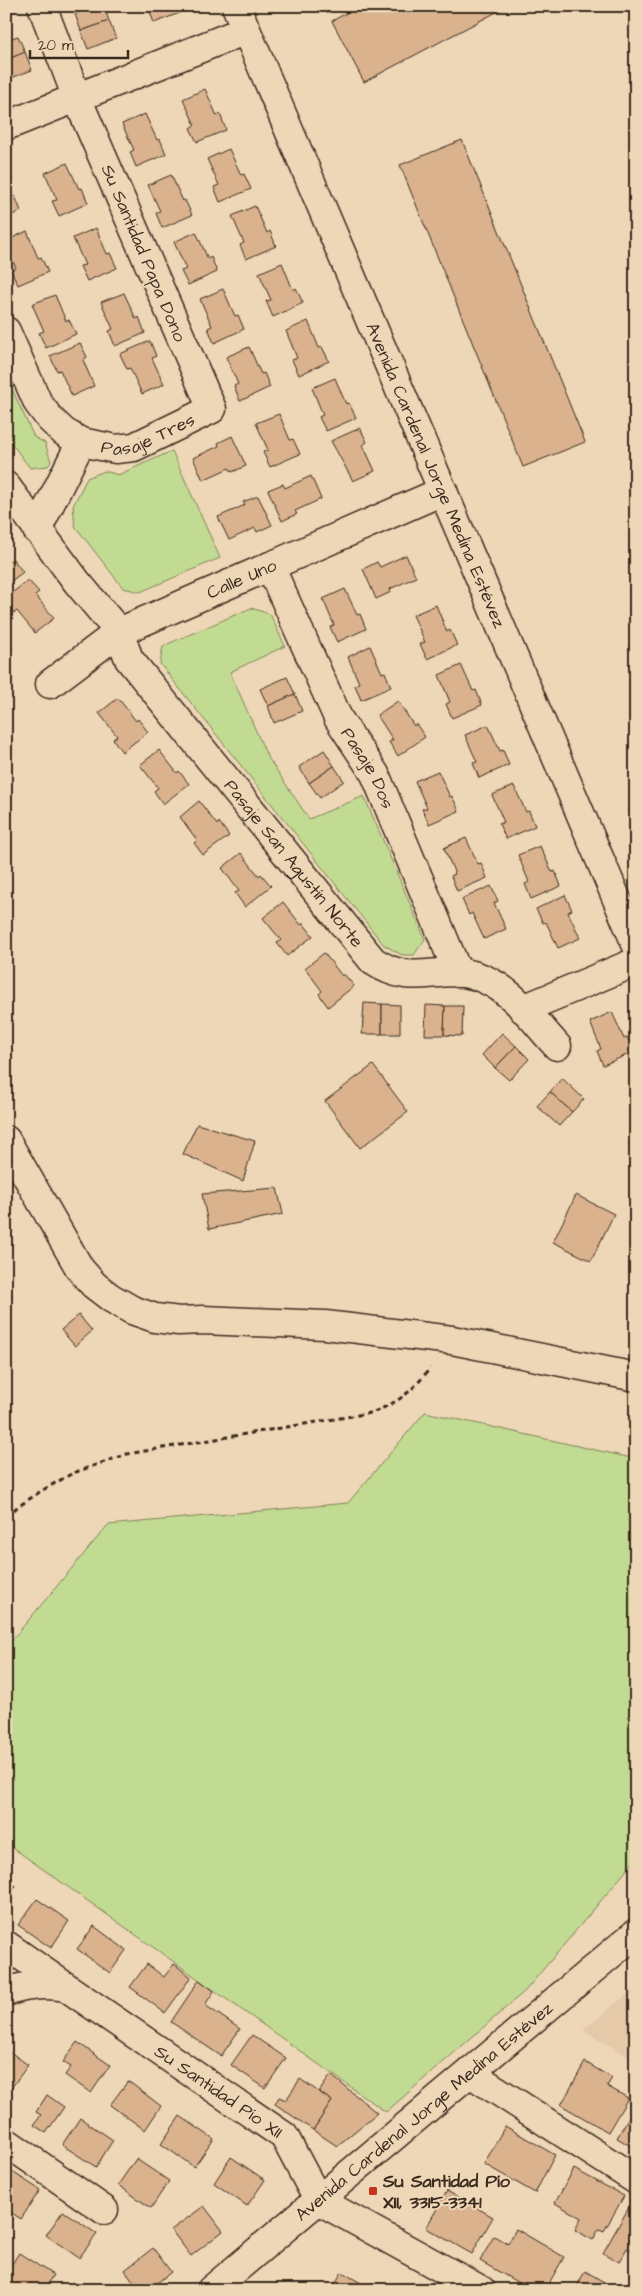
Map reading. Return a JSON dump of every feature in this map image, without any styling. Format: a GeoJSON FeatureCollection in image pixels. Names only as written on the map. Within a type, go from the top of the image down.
{"type":"FeatureCollection","features":[{"type":"Feature","properties":{"kind":"street","name":"Su Santidad Papa Dono"},"geometry":{"type":"LineString","coordinates":[[42,6],[77,98],[212,408]]}},
{"type":"Feature","properties":{"kind":"street"},"geometry":{"type":"LineString","coordinates":[[6,126],[77,98],[241,18]]}},
{"type":"Feature","properties":{"kind":"street","name":"Avenida Cardenal Jorge Medina Estévez"},"geometry":{"type":"LineString","coordinates":[[241,18],[636,944]]}},
{"type":"Feature","properties":{"kind":"street","name":"Pasaje Tres"},"geometry":{"type":"LineString","coordinates":[[6,331],[38,403],[50,420],[64,432],[82,442],[98,447],[116,449],[134,447],[212,408]]}},
{"type":"Feature","properties":{"kind":"street","name":"Pasaje Tres"},"geometry":{"type":"LineString","coordinates":[[37,530],[82,442]]}},
{"type":"Feature","properties":{"kind":"street","name":"Pasaje San Agustín Norte"},"geometry":{"type":"LineString","coordinates":[[6,486],[37,530],[119,632],[130,659],[374,962],[397,974],[411,976],[458,973],[478,976],[499,986],[512,996],[557,1046]]}},
{"type":"Feature","properties":{"kind":"street","name":"Calle Uno"},"geometry":{"type":"LineString","coordinates":[[50,684],[119,632],[442,491]]}},
{"type":"Feature","properties":{"kind":"street","name":"Pasaje Dos"},"geometry":{"type":"LineString","coordinates":[[270,566],[338,718],[375,774],[458,973]]}},
{"type":"Feature","properties":{"kind":"street"},"geometry":{"type":"LineString","coordinates":[[523,1009],[636,962]]}},
{"type":"Feature","properties":{"kind":"street"},"geometry":{"type":"LineString","coordinates":[[6,1140],[80,1268],[94,1285],[111,1298],[132,1310],[155,1318],[179,1321],[325,1325],[452,1340],[636,1377]]}},
{"type":"Feature","properties":{"kind":"street","name":"Avenida Cardenal Jorge Medina Estévez"},"geometry":{"type":"LineString","coordinates":[[211,2290],[636,1933]]}},
{"type":"Feature","properties":{"kind":"street"},"geometry":{"type":"LineString","coordinates":[[6,1946],[66,1987]]}},
{"type":"Feature","properties":{"kind":"street","name":"Su Santidad Pío XII"},"geometry":{"type":"LineString","coordinates":[[6,1992],[33,1985],[49,1984],[66,1987],[284,2136],[318,2200]]}},
{"type":"Feature","properties":{"kind":"street"},"geometry":{"type":"LineString","coordinates":[[470,2074],[636,2180]]}},
{"type":"Feature","properties":{"kind":"street"},"geometry":{"type":"LineString","coordinates":[[6,2142],[104,2210]]}},
{"type":"Feature","properties":{"kind":"street"},"geometry":{"type":"LineString","coordinates":[[318,2200],[481,2290]]}},
{"type":"Feature","properties":{"kind":"path"},"geometry":{"type":"LineString","coordinates":[[6,1515],[41,1490],[73,1473],[127,1454],[354,1414],[370,1413],[387,1408],[411,1391],[452,1340]]}},
{"type":"Feature","properties":{"kind":"shaded area"},"geometry":{"type":"Polygon","coordinates":[[[636,1987],[636,2061],[583,2030],[636,1987]]]}},
{"type":"Feature","properties":{"kind":"green space"},"geometry":{"type":"Polygon","coordinates":[[[6,376],[34,437],[45,443],[51,462],[48,466],[30,468],[6,436],[6,376]]]}},
{"type":"Feature","properties":{"kind":"green space"},"geometry":{"type":"Polygon","coordinates":[[[172,451],[220,558],[140,592],[123,588],[75,526],[73,506],[87,478],[105,471],[118,475],[172,451]]]}},
{"type":"Feature","properties":{"kind":"green space"},"geometry":{"type":"Polygon","coordinates":[[[251,608],[270,614],[285,646],[230,672],[267,756],[309,819],[364,796],[425,939],[414,955],[402,955],[384,945],[160,664],[163,646],[251,608]]]}},
{"type":"Feature","properties":{"kind":"green space"},"geometry":{"type":"Polygon","coordinates":[[[425,1412],[636,1459],[636,1859],[525,1991],[386,2112],[6,1843],[6,1647],[108,1525],[348,1503],[425,1412]]]}},
{"type":"Feature","properties":{"kind":"building"},"geometry":{"type":"Polygon","coordinates":[[[96,6],[104,6],[109,21],[81,31],[75,14],[96,6]]]}},
{"type":"Feature","properties":{"kind":"building"},"geometry":{"type":"Polygon","coordinates":[[[148,6],[180,6],[182,12],[154,23],[148,6]]]}},
{"type":"Feature","properties":{"kind":"building"},"geometry":{"type":"Polygon","coordinates":[[[359,6],[508,6],[364,82],[332,21],[359,6]]]}},
{"type":"Feature","properties":{"kind":"building"},"geometry":{"type":"Polygon","coordinates":[[[109,21],[116,38],[88,49],[81,31],[109,21]]]}},
{"type":"Feature","properties":{"kind":"building"},"geometry":{"type":"Polygon","coordinates":[[[18,36],[25,52],[6,60],[6,40],[18,36]]]}},
{"type":"Feature","properties":{"kind":"building"},"geometry":{"type":"Polygon","coordinates":[[[25,52],[32,70],[6,80],[6,60],[25,52]]]}},
{"type":"Feature","properties":{"kind":"building"},"geometry":{"type":"Polygon","coordinates":[[[205,89],[217,116],[220,114],[226,130],[197,142],[190,128],[195,125],[183,99],[205,89]]]}},
{"type":"Feature","properties":{"kind":"building"},"geometry":{"type":"Polygon","coordinates":[[[145,114],[157,140],[160,139],[166,154],[136,167],[130,152],[134,150],[122,124],[145,114]]]}},
{"type":"Feature","properties":{"kind":"building"},"geometry":{"type":"Polygon","coordinates":[[[462,140],[585,442],[523,467],[400,165],[462,140]]]}},
{"type":"Feature","properties":{"kind":"building"},"geometry":{"type":"Polygon","coordinates":[[[229,149],[241,175],[244,174],[251,189],[220,202],[214,187],[219,185],[207,159],[229,149]]]}},
{"type":"Feature","properties":{"kind":"building"},"geometry":{"type":"Polygon","coordinates":[[[67,163],[79,189],[82,188],[88,203],[59,216],[52,201],[57,200],[45,173],[67,163]]]}},
{"type":"Feature","properties":{"kind":"building"},"geometry":{"type":"Polygon","coordinates":[[[171,175],[192,215],[162,228],[156,213],[160,211],[148,185],[171,175]]]}},
{"type":"Feature","properties":{"kind":"building"},"geometry":{"type":"Polygon","coordinates":[[[6,184],[12,197],[15,196],[21,211],[6,218],[6,184]]]}},
{"type":"Feature","properties":{"kind":"building"},"geometry":{"type":"Polygon","coordinates":[[[255,206],[267,233],[270,231],[276,246],[246,259],[240,245],[244,243],[232,216],[255,206]]]}},
{"type":"Feature","properties":{"kind":"building"},"geometry":{"type":"Polygon","coordinates":[[[96,228],[107,254],[110,253],[117,268],[87,281],[80,266],[85,265],[73,238],[96,228]]]}},
{"type":"Feature","properties":{"kind":"building"},"geometry":{"type":"Polygon","coordinates":[[[27,231],[38,258],[41,257],[48,272],[18,285],[11,270],[16,268],[6,247],[6,241],[27,231]]]}},
{"type":"Feature","properties":{"kind":"building"},"geometry":{"type":"Polygon","coordinates":[[[196,232],[208,259],[211,257],[217,272],[188,285],[181,271],[186,269],[174,242],[196,232]]]}},
{"type":"Feature","properties":{"kind":"building"},"geometry":{"type":"Polygon","coordinates":[[[282,263],[293,290],[296,288],[303,303],[273,317],[266,301],[271,300],[259,273],[282,263]]]}},
{"type":"Feature","properties":{"kind":"building"},"geometry":{"type":"Polygon","coordinates":[[[223,289],[235,316],[238,315],[244,329],[214,343],[208,328],[212,326],[200,299],[223,289]]]}},
{"type":"Feature","properties":{"kind":"building"},"geometry":{"type":"Polygon","coordinates":[[[124,293],[136,319],[139,317],[145,333],[115,346],[109,331],[113,329],[101,302],[124,293]]]}},
{"type":"Feature","properties":{"kind":"building"},"geometry":{"type":"Polygon","coordinates":[[[55,295],[66,321],[69,320],[76,334],[46,348],[39,333],[44,331],[32,304],[55,295]]]}},
{"type":"Feature","properties":{"kind":"building"},"geometry":{"type":"Polygon","coordinates":[[[308,321],[319,348],[322,347],[329,361],[299,375],[292,360],[297,358],[286,331],[308,321]]]}},
{"type":"Feature","properties":{"kind":"building"},"geometry":{"type":"Polygon","coordinates":[[[150,341],[156,356],[152,358],[164,384],[142,394],[130,368],[127,369],[120,354],[150,341]]]}},
{"type":"Feature","properties":{"kind":"building"},"geometry":{"type":"Polygon","coordinates":[[[80,343],[87,357],[83,360],[94,386],[72,396],[60,370],[57,371],[50,356],[80,343]]]}},
{"type":"Feature","properties":{"kind":"building"},"geometry":{"type":"Polygon","coordinates":[[[249,347],[261,374],[264,373],[270,387],[240,401],[234,386],[238,384],[226,357],[249,347]]]}},
{"type":"Feature","properties":{"kind":"building"},"geometry":{"type":"Polygon","coordinates":[[[335,378],[346,404],[349,403],[356,418],[326,431],[319,417],[323,415],[312,388],[335,378]]]}},
{"type":"Feature","properties":{"kind":"building"},"geometry":{"type":"Polygon","coordinates":[[[279,414],[290,440],[293,439],[300,454],[270,467],[263,452],[268,450],[256,423],[279,414]]]}},
{"type":"Feature","properties":{"kind":"building"},"geometry":{"type":"Polygon","coordinates":[[[360,428],[367,442],[363,445],[375,471],[353,481],[331,441],[360,428]]]}},
{"type":"Feature","properties":{"kind":"building"},"geometry":{"type":"Polygon","coordinates":[[[232,436],[246,466],[232,472],[229,468],[203,480],[193,458],[219,446],[218,443],[232,436]]]}},
{"type":"Feature","properties":{"kind":"building"},"geometry":{"type":"Polygon","coordinates":[[[311,476],[321,499],[295,511],[297,514],[282,521],[268,490],[283,484],[285,488],[311,476]]]}},
{"type":"Feature","properties":{"kind":"building"},"geometry":{"type":"Polygon","coordinates":[[[258,496],[272,525],[257,532],[255,528],[229,540],[218,517],[245,505],[243,502],[258,496]]]}},
{"type":"Feature","properties":{"kind":"building"},"geometry":{"type":"Polygon","coordinates":[[[406,555],[416,577],[390,589],[391,592],[376,599],[363,569],[377,562],[380,567],[406,555]]]}},
{"type":"Feature","properties":{"kind":"building"},"geometry":{"type":"Polygon","coordinates":[[[6,556],[10,561],[13,559],[23,572],[6,585],[6,556]]]}},
{"type":"Feature","properties":{"kind":"building"},"geometry":{"type":"Polygon","coordinates":[[[28,580],[39,592],[35,595],[54,618],[35,633],[17,611],[14,613],[6,604],[6,598],[28,580]]]}},
{"type":"Feature","properties":{"kind":"building"},"geometry":{"type":"Polygon","coordinates":[[[345,589],[357,615],[360,614],[366,629],[337,642],[330,627],[334,625],[323,599],[345,589]]]}},
{"type":"Feature","properties":{"kind":"building"},"geometry":{"type":"Polygon","coordinates":[[[436,605],[447,632],[450,630],[457,645],[427,659],[420,644],[425,642],[413,615],[436,605]]]}},
{"type":"Feature","properties":{"kind":"building"},"geometry":{"type":"Polygon","coordinates":[[[370,646],[382,673],[385,672],[391,687],[361,700],[355,685],[359,683],[348,657],[370,646]]]}},
{"type":"Feature","properties":{"kind":"building"},"geometry":{"type":"Polygon","coordinates":[[[461,665],[473,691],[476,690],[482,705],[452,718],[446,704],[450,702],[439,675],[461,665]]]}},
{"type":"Feature","properties":{"kind":"building"},"geometry":{"type":"Polygon","coordinates":[[[287,677],[295,694],[268,706],[260,689],[287,677]]]}},
{"type":"Feature","properties":{"kind":"building"},"geometry":{"type":"Polygon","coordinates":[[[295,694],[302,711],[274,723],[268,706],[295,694]]]}},
{"type":"Feature","properties":{"kind":"building"},"geometry":{"type":"Polygon","coordinates":[[[118,698],[136,721],[138,719],[148,732],[122,752],[113,739],[117,736],[99,713],[118,698]]]}},
{"type":"Feature","properties":{"kind":"building"},"geometry":{"type":"Polygon","coordinates":[[[398,701],[414,726],[416,724],[425,737],[398,756],[389,742],[393,740],[377,715],[398,701]]]}},
{"type":"Feature","properties":{"kind":"building"},"geometry":{"type":"Polygon","coordinates":[[[488,725],[500,751],[503,750],[509,765],[479,778],[473,763],[477,762],[465,735],[488,725]]]}},
{"type":"Feature","properties":{"kind":"building"},"geometry":{"type":"Polygon","coordinates":[[[159,750],[177,773],[179,771],[189,784],[163,804],[154,791],[158,788],[140,765],[159,750]]]}},
{"type":"Feature","properties":{"kind":"building"},"geometry":{"type":"Polygon","coordinates":[[[324,750],[334,766],[309,783],[299,767],[324,750]]]}},
{"type":"Feature","properties":{"kind":"building"},"geometry":{"type":"Polygon","coordinates":[[[334,766],[344,781],[320,798],[309,783],[334,766]]]}},
{"type":"Feature","properties":{"kind":"building"},"geometry":{"type":"Polygon","coordinates":[[[438,771],[459,811],[429,824],[422,809],[427,808],[415,781],[438,771]]]}},
{"type":"Feature","properties":{"kind":"building"},"geometry":{"type":"Polygon","coordinates":[[[514,786],[526,812],[529,811],[535,826],[506,839],[499,824],[504,822],[492,795],[514,786]]]}},
{"type":"Feature","properties":{"kind":"building"},"geometry":{"type":"Polygon","coordinates":[[[199,801],[217,825],[219,822],[229,836],[203,855],[194,843],[197,840],[180,817],[199,801]]]}},
{"type":"Feature","properties":{"kind":"building"},"geometry":{"type":"Polygon","coordinates":[[[466,838],[478,864],[481,863],[487,878],[457,891],[451,876],[455,874],[444,848],[466,838]]]}},
{"type":"Feature","properties":{"kind":"building"},"geometry":{"type":"Polygon","coordinates":[[[540,846],[552,872],[555,871],[561,886],[531,899],[525,884],[529,882],[518,855],[540,846]]]}},
{"type":"Feature","properties":{"kind":"building"},"geometry":{"type":"Polygon","coordinates":[[[241,853],[259,876],[261,874],[271,886],[245,907],[235,893],[239,891],[222,868],[241,853]]]}},
{"type":"Feature","properties":{"kind":"building"},"geometry":{"type":"Polygon","coordinates":[[[491,886],[498,901],[494,903],[506,929],[484,939],[472,913],[469,915],[462,899],[491,886]]]}},
{"type":"Feature","properties":{"kind":"building"},"geometry":{"type":"Polygon","coordinates":[[[565,895],[572,910],[568,912],[580,938],[558,948],[546,922],[543,923],[536,909],[565,895]]]}},
{"type":"Feature","properties":{"kind":"building"},"geometry":{"type":"Polygon","coordinates":[[[283,902],[301,925],[303,923],[313,936],[287,956],[277,943],[281,940],[263,918],[283,902]]]}},
{"type":"Feature","properties":{"kind":"building"},"geometry":{"type":"Polygon","coordinates":[[[324,953],[342,976],[344,974],[354,986],[328,1007],[319,994],[322,991],[305,968],[324,953]]]}},
{"type":"Feature","properties":{"kind":"building"},"geometry":{"type":"Polygon","coordinates":[[[364,1003],[382,1004],[382,1034],[362,1034],[364,1003]]]}},
{"type":"Feature","properties":{"kind":"building"},"geometry":{"type":"Polygon","coordinates":[[[382,1004],[400,1005],[400,1034],[382,1034],[382,1004]]]}},
{"type":"Feature","properties":{"kind":"building"},"geometry":{"type":"Polygon","coordinates":[[[426,1005],[445,1006],[444,1035],[425,1035],[426,1005]]]}},
{"type":"Feature","properties":{"kind":"building"},"geometry":{"type":"Polygon","coordinates":[[[445,1006],[463,1006],[462,1036],[444,1035],[445,1006]]]}},
{"type":"Feature","properties":{"kind":"building"},"geometry":{"type":"Polygon","coordinates":[[[612,1012],[624,1039],[627,1037],[634,1052],[603,1065],[597,1051],[601,1049],[590,1022],[612,1012]]]}},
{"type":"Feature","properties":{"kind":"building"},"geometry":{"type":"Polygon","coordinates":[[[502,1033],[516,1046],[495,1068],[482,1055],[502,1033]]]}},
{"type":"Feature","properties":{"kind":"building"},"geometry":{"type":"Polygon","coordinates":[[[516,1046],[529,1059],[509,1080],[495,1068],[516,1046]]]}},
{"type":"Feature","properties":{"kind":"building"},"geometry":{"type":"Polygon","coordinates":[[[373,1065],[408,1112],[360,1148],[325,1101],[373,1065]]]}},
{"type":"Feature","properties":{"kind":"building"},"geometry":{"type":"Polygon","coordinates":[[[562,1078],[584,1099],[572,1112],[550,1092],[562,1078]]]}},
{"type":"Feature","properties":{"kind":"building"},"geometry":{"type":"Polygon","coordinates":[[[550,1092],[572,1112],[559,1126],[537,1106],[550,1092]]]}},
{"type":"Feature","properties":{"kind":"building"},"geometry":{"type":"Polygon","coordinates":[[[197,1124],[255,1141],[243,1181],[183,1154],[197,1124]]]}},
{"type":"Feature","properties":{"kind":"building"},"geometry":{"type":"Polygon","coordinates":[[[277,1188],[283,1214],[209,1229],[202,1194],[277,1188]]]}},
{"type":"Feature","properties":{"kind":"building"},"geometry":{"type":"Polygon","coordinates":[[[576,1195],[614,1214],[591,1261],[553,1242],[576,1195]]]}},
{"type":"Feature","properties":{"kind":"building"},"geometry":{"type":"Polygon","coordinates":[[[79,1315],[92,1331],[75,1346],[61,1330],[79,1315]]]}},
{"type":"Feature","properties":{"kind":"building"},"geometry":{"type":"Polygon","coordinates":[[[6,1880],[16,1886],[6,1901],[6,1880]]]}},
{"type":"Feature","properties":{"kind":"building"},"geometry":{"type":"Polygon","coordinates":[[[37,1899],[69,1921],[51,1948],[18,1925],[37,1899]]]}},
{"type":"Feature","properties":{"kind":"building"},"geometry":{"type":"Polygon","coordinates":[[[94,1926],[126,1950],[110,1973],[77,1949],[94,1926]]]}},
{"type":"Feature","properties":{"kind":"building"},"geometry":{"type":"Polygon","coordinates":[[[147,1964],[164,1977],[174,1964],[191,1977],[165,2013],[130,1987],[147,1964]]]}},
{"type":"Feature","properties":{"kind":"building"},"geometry":{"type":"Polygon","coordinates":[[[199,1980],[214,1991],[205,2005],[240,2029],[221,2056],[171,2022],[199,1980]]]}},
{"type":"Feature","properties":{"kind":"building"},"geometry":{"type":"Polygon","coordinates":[[[252,2035],[286,2058],[265,2088],[231,2065],[252,2035]]]}},
{"type":"Feature","properties":{"kind":"building"},"geometry":{"type":"Polygon","coordinates":[[[77,2042],[110,2065],[91,2093],[65,2075],[71,2067],[63,2062],[77,2042]]]}},
{"type":"Feature","properties":{"kind":"building"},"geometry":{"type":"Polygon","coordinates":[[[6,2049],[28,2065],[6,2095],[6,2049]]]}},
{"type":"Feature","properties":{"kind":"building"},"geometry":{"type":"Polygon","coordinates":[[[585,2062],[612,2078],[607,2086],[628,2098],[608,2132],[561,2105],[585,2062]]]}},
{"type":"Feature","properties":{"kind":"building"},"geometry":{"type":"Polygon","coordinates":[[[331,2075],[377,2113],[337,2146],[313,2130],[332,2101],[319,2092],[331,2075]]]}},
{"type":"Feature","properties":{"kind":"building"},"geometry":{"type":"Polygon","coordinates":[[[300,2079],[332,2101],[313,2130],[275,2104],[279,2097],[286,2100],[300,2079]]]}},
{"type":"Feature","properties":{"kind":"building"},"geometry":{"type":"Polygon","coordinates":[[[128,2081],[161,2106],[145,2130],[110,2105],[128,2081]]]}},
{"type":"Feature","properties":{"kind":"building"},"geometry":{"type":"Polygon","coordinates":[[[47,2095],[64,2107],[46,2133],[34,2125],[41,2115],[36,2112],[47,2095]]]}},
{"type":"Feature","properties":{"kind":"building"},"geometry":{"type":"Polygon","coordinates":[[[632,2111],[636,2114],[636,2149],[617,2138],[632,2111]]]}},
{"type":"Feature","properties":{"kind":"building"},"geometry":{"type":"Polygon","coordinates":[[[180,2116],[214,2139],[194,2167],[161,2144],[180,2116]]]}},
{"type":"Feature","properties":{"kind":"building"},"geometry":{"type":"Polygon","coordinates":[[[80,2118],[113,2140],[96,2167],[62,2145],[80,2118]]]}},
{"type":"Feature","properties":{"kind":"building"},"geometry":{"type":"Polygon","coordinates":[[[505,2126],[555,2155],[535,2193],[484,2164],[505,2126]]]}},
{"type":"Feature","properties":{"kind":"building"},"geometry":{"type":"Polygon","coordinates":[[[231,2157],[265,2180],[247,2206],[214,2183],[231,2157]]]}},
{"type":"Feature","properties":{"kind":"building"},"geometry":{"type":"Polygon","coordinates":[[[136,2159],[169,2181],[151,2208],[118,2185],[136,2159]]]}},
{"type":"Feature","properties":{"kind":"building"},"geometry":{"type":"Polygon","coordinates":[[[8,2169],[40,2190],[21,2219],[6,2209],[8,2169]]]}},
{"type":"Feature","properties":{"kind":"building"},"geometry":{"type":"Polygon","coordinates":[[[574,2169],[624,2196],[604,2231],[599,2229],[593,2240],[575,2230],[581,2218],[555,2203],[574,2169]]]}},
{"type":"Feature","properties":{"kind":"building"},"geometry":{"type":"Polygon","coordinates":[[[447,2191],[493,2217],[472,2254],[426,2228],[447,2191]]]}},
{"type":"Feature","properties":{"kind":"building"},"geometry":{"type":"Polygon","coordinates":[[[632,2202],[636,2204],[636,2253],[627,2248],[619,2262],[603,2253],[632,2202]]]}},
{"type":"Feature","properties":{"kind":"building"},"geometry":{"type":"Polygon","coordinates":[[[204,2206],[223,2231],[191,2256],[171,2230],[204,2206]]]}},
{"type":"Feature","properties":{"kind":"building"},"geometry":{"type":"Polygon","coordinates":[[[63,2211],[97,2234],[79,2258],[46,2235],[63,2211]]]}},
{"type":"Feature","properties":{"kind":"building"},"geometry":{"type":"Polygon","coordinates":[[[516,2229],[564,2257],[545,2290],[531,2290],[480,2261],[494,2236],[508,2244],[516,2229]]]}},
{"type":"Feature","properties":{"kind":"building"},"geometry":{"type":"Polygon","coordinates":[[[153,2248],[171,2272],[148,2290],[140,2290],[125,2270],[153,2248]]]}},
{"type":"Feature","properties":{"kind":"building"},"geometry":{"type":"Polygon","coordinates":[[[19,2253],[53,2275],[43,2290],[18,2290],[6,2282],[6,2273],[19,2253]]]}},
{"type":"Feature","properties":{"kind":"building"},"geometry":{"type":"Polygon","coordinates":[[[585,2271],[618,2290],[575,2290],[585,2271]]]}},
{"type":"Feature","properties":{"kind":"building"},"geometry":{"type":"Polygon","coordinates":[[[342,2272],[373,2290],[331,2290],[342,2272]]]}},
{"type":"Feature","properties":{"kind":"place","name":"Su Santidad Pío XII, 3315-3341"},"geometry":{"type":"Point","coordinates":[373,2191]}}]}
